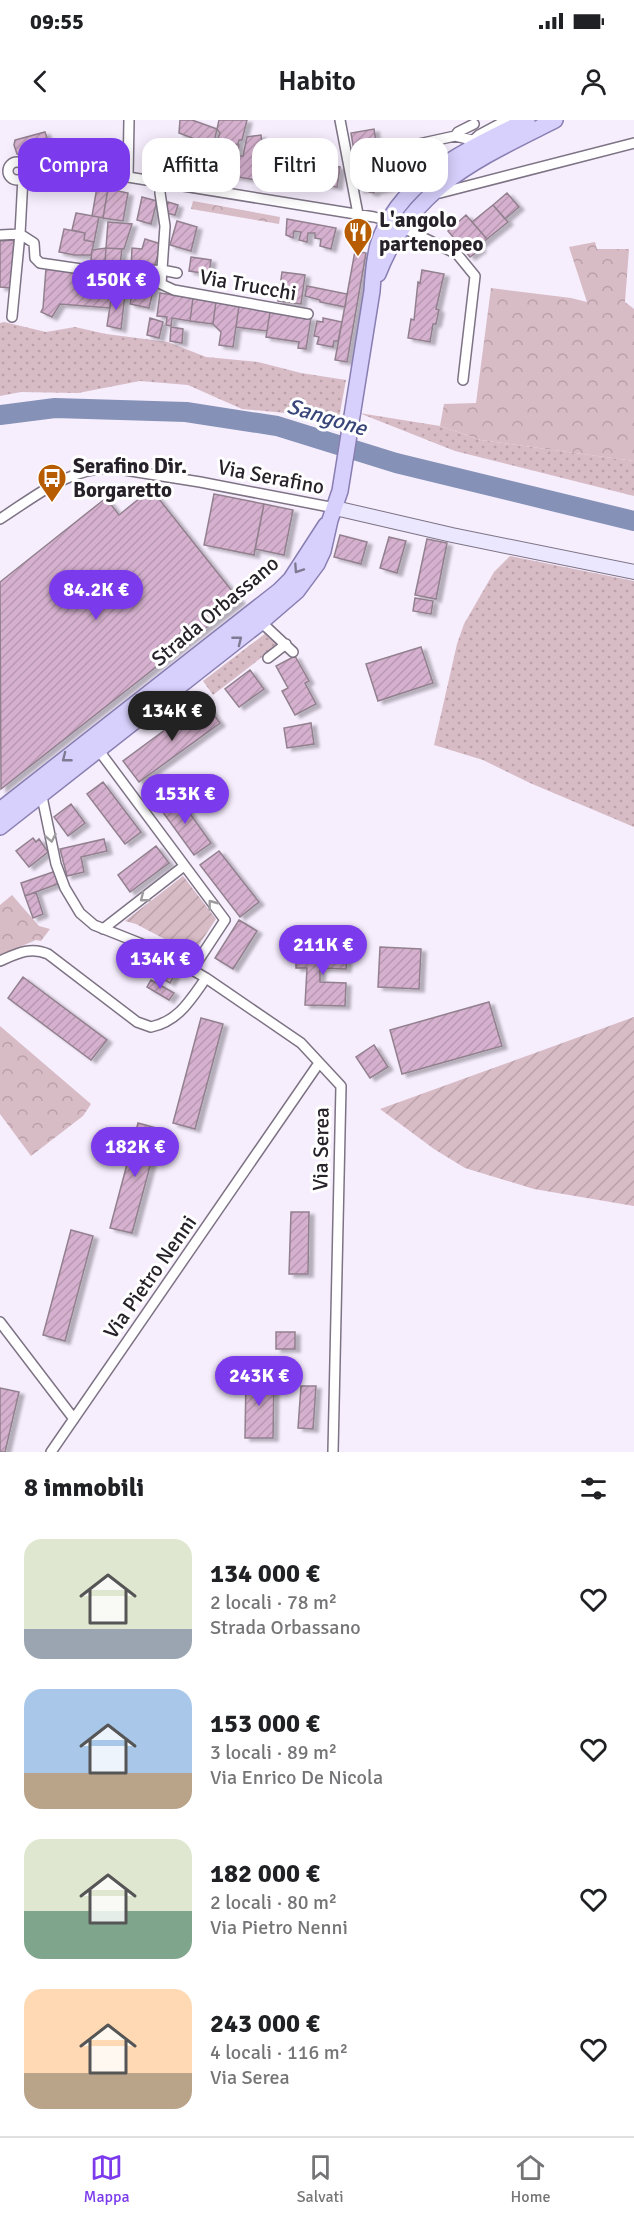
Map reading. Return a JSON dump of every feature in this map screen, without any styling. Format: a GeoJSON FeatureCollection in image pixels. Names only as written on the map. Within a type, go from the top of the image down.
{"type":"FeatureCollection","features":[{"type":"Feature","properties":{"kind":"main road"},"geometry":{"type":"LineString","coordinates":[[448,166],[459,156],[527,120]]}},
{"type":"Feature","properties":{"kind":"main road"},"geometry":{"type":"LineString","coordinates":[[448,175],[555,120]]}},
{"type":"Feature","properties":{"kind":"main road"},"geometry":{"type":"LineString","coordinates":[[332,514],[339,491],[372,291],[374,260],[379,242],[396,225],[420,192]]}},
{"type":"Feature","properties":{"kind":"main road","name":"Strada Orbassano"},"geometry":{"type":"LineString","coordinates":[[0,810],[38,788],[286,602],[308,579],[323,551],[332,514]]}},
{"type":"Feature","properties":{"kind":"main road","name":"Strada Orbassano"},"geometry":{"type":"LineString","coordinates":[[94,745],[279,591],[296,572],[332,514]]}},
{"type":"Feature","properties":{"kind":"main road","name":"Strada Orbassano"},"geometry":{"type":"LineString","coordinates":[[0,827],[38,788]]}},
{"type":"Feature","properties":{"kind":"street"},"geometry":{"type":"LineString","coordinates":[[129,120],[129,138]]}},
{"type":"Feature","properties":{"kind":"street"},"geometry":{"type":"LineString","coordinates":[[340,120],[358,214]]}},
{"type":"Feature","properties":{"kind":"street"},"geometry":{"type":"LineString","coordinates":[[459,156],[472,140],[507,120]]}},
{"type":"Feature","properties":{"kind":"street"},"geometry":{"type":"LineString","coordinates":[[455,136],[474,124]]}},
{"type":"Feature","properties":{"kind":"street"},"geometry":{"type":"LineString","coordinates":[[446,138],[455,136],[472,140]]}},
{"type":"Feature","properties":{"kind":"street"},"geometry":{"type":"LineString","coordinates":[[448,191],[634,143]]}},
{"type":"Feature","properties":{"kind":"street"},"geometry":{"type":"LineString","coordinates":[[4,164],[12,178],[18,179]]}},
{"type":"Feature","properties":{"kind":"street"},"geometry":{"type":"LineString","coordinates":[[12,317],[22,192]]}},
{"type":"Feature","properties":{"kind":"street"},"geometry":{"type":"LineString","coordinates":[[160,192],[165,226],[162,270]]}},
{"type":"Feature","properties":{"kind":"street"},"geometry":{"type":"LineString","coordinates":[[223,192],[358,214],[396,225],[457,254],[475,276],[463,380]]}},
{"type":"Feature","properties":{"kind":"street"},"geometry":{"type":"LineString","coordinates":[[0,235],[20,234]]}},
{"type":"Feature","properties":{"kind":"street","name":"Via Trucchi"},"geometry":{"type":"LineString","coordinates":[[20,234],[34,243],[35,258],[40,264],[95,271],[162,270],[177,273]]}},
{"type":"Feature","properties":{"kind":"street","name":"Via Trucchi"},"geometry":{"type":"LineString","coordinates":[[162,270],[161,284],[174,290],[308,314]]}},
{"type":"Feature","properties":{"kind":"street","name":"Via Serafino"},"geometry":{"type":"LineString","coordinates":[[0,519],[69,476],[83,471],[112,468],[200,482],[332,514]]}},
{"type":"Feature","properties":{"kind":"street"},"geometry":{"type":"LineString","coordinates":[[332,514],[452,535],[634,573]]}},
{"type":"Feature","properties":{"kind":"street","name":"Strada Orbassano"},"geometry":{"type":"LineString","coordinates":[[261,622],[293,652]]}},
{"type":"Feature","properties":{"kind":"street"},"geometry":{"type":"LineString","coordinates":[[268,658],[286,644]]}},
{"type":"Feature","properties":{"kind":"street"},"geometry":{"type":"LineString","coordinates":[[94,745],[225,920],[192,970]]}},
{"type":"Feature","properties":{"kind":"street","name":"Via Serea"},"geometry":{"type":"LineString","coordinates":[[38,788],[56,864],[65,888],[80,913],[94,925],[162,952],[206,978],[301,1043],[340,1086],[333,1452]]}},
{"type":"Feature","properties":{"kind":"street"},"geometry":{"type":"LineString","coordinates":[[103,929],[184,866]]}},
{"type":"Feature","properties":{"kind":"street"},"geometry":{"type":"LineString","coordinates":[[0,961],[30,950],[48,954],[142,1025],[151,1027],[172,1019],[182,1011],[206,978]]}},
{"type":"Feature","properties":{"kind":"street","name":"Via Pietro Nenni"},"geometry":{"type":"LineString","coordinates":[[51,1452],[319,1063]]}},
{"type":"Feature","properties":{"kind":"street"},"geometry":{"type":"LineString","coordinates":[[0,1322],[74,1419]]}},
{"type":"Feature","properties":{"kind":"green space"},"geometry":{"type":"Polygon","coordinates":[[[193,201],[280,217],[279,224],[191,209],[193,201]]]}},
{"type":"Feature","properties":{"kind":"green space"},"geometry":{"type":"Polygon","coordinates":[[[595,242],[597,249],[629,249],[625,302],[634,309],[634,461],[481,440],[440,426],[444,404],[476,403],[491,288],[587,302],[569,247],[595,242]]]}},
{"type":"Feature","properties":{"kind":"green space"},"geometry":{"type":"Polygon","coordinates":[[[0,323],[46,332],[75,327],[106,334],[168,342],[206,357],[258,362],[301,373],[346,380],[339,418],[242,409],[188,385],[140,381],[78,393],[21,392],[0,396],[0,323]]]}},
{"type":"Feature","properties":{"kind":"green space"},"geometry":{"type":"Polygon","coordinates":[[[359,413],[440,426],[481,440],[634,461],[634,496],[455,451],[359,413]]]}},
{"type":"Feature","properties":{"kind":"green space"},"geometry":{"type":"Polygon","coordinates":[[[510,556],[634,581],[634,827],[530,783],[483,760],[434,745],[457,644],[464,624],[494,572],[510,556]]]}},
{"type":"Feature","properties":{"kind":"green space"},"geometry":{"type":"Polygon","coordinates":[[[266,633],[280,643],[213,695],[203,681],[266,633]]]}},
{"type":"Feature","properties":{"kind":"green space"},"geometry":{"type":"Polygon","coordinates":[[[183,876],[216,919],[193,954],[136,924],[125,921],[183,876]]]}},
{"type":"Feature","properties":{"kind":"green space"},"geometry":{"type":"Polygon","coordinates":[[[12,895],[39,926],[50,929],[41,941],[36,940],[0,955],[0,905],[12,895]]]}},
{"type":"Feature","properties":{"kind":"green space"},"geometry":{"type":"Polygon","coordinates":[[[634,1017],[634,1206],[534,1189],[465,1168],[434,1149],[380,1109],[634,1017]]]}},
{"type":"Feature","properties":{"kind":"green space"},"geometry":{"type":"Polygon","coordinates":[[[0,1026],[91,1104],[83,1116],[31,1156],[0,1114],[0,1026]]]}},
{"type":"Feature","properties":{"kind":"building"},"geometry":{"type":"Polygon","coordinates":[[[180,120],[192,120],[217,129],[215,138],[192,138],[179,133],[180,120]]]}},
{"type":"Feature","properties":{"kind":"building"},"geometry":{"type":"Polygon","coordinates":[[[219,120],[247,120],[242,140],[240,138],[218,138],[220,133],[217,129],[219,120]]]}},
{"type":"Feature","properties":{"kind":"building"},"geometry":{"type":"Polygon","coordinates":[[[374,129],[376,138],[352,138],[351,133],[374,129]]]}},
{"type":"Feature","properties":{"kind":"building"},"geometry":{"type":"Polygon","coordinates":[[[45,132],[47,138],[22,138],[45,132]]]}},
{"type":"Feature","properties":{"kind":"building"},"geometry":{"type":"Polygon","coordinates":[[[261,135],[261,138],[252,138],[252,179],[240,177],[240,156],[243,156],[247,137],[261,135]]]}},
{"type":"Feature","properties":{"kind":"building"},"geometry":{"type":"Polygon","coordinates":[[[18,139],[18,154],[14,145],[15,140],[18,139]]]}},
{"type":"Feature","properties":{"kind":"building"},"geometry":{"type":"Polygon","coordinates":[[[96,192],[107,192],[103,218],[92,216],[96,192]]]}},
{"type":"Feature","properties":{"kind":"building"},"geometry":{"type":"Polygon","coordinates":[[[107,192],[128,193],[123,221],[103,218],[107,192]]]}},
{"type":"Feature","properties":{"kind":"building"},"geometry":{"type":"Polygon","coordinates":[[[507,193],[519,207],[505,219],[493,205],[507,193]]]}},
{"type":"Feature","properties":{"kind":"building"},"geometry":{"type":"Polygon","coordinates":[[[142,197],[157,201],[151,224],[137,220],[142,197]]]}},
{"type":"Feature","properties":{"kind":"building"},"geometry":{"type":"Polygon","coordinates":[[[168,202],[178,205],[175,215],[166,213],[168,202]]]}},
{"type":"Feature","properties":{"kind":"building"},"geometry":{"type":"Polygon","coordinates":[[[493,205],[508,222],[487,239],[472,222],[493,205]]]}},
{"type":"Feature","properties":{"kind":"building"},"geometry":{"type":"Polygon","coordinates":[[[76,213],[99,217],[94,242],[84,240],[85,233],[72,230],[76,213]]]}},
{"type":"Feature","properties":{"kind":"building"},"geometry":{"type":"Polygon","coordinates":[[[466,215],[487,239],[479,246],[481,249],[470,257],[448,231],[466,215]]]}},
{"type":"Feature","properties":{"kind":"building"},"geometry":{"type":"Polygon","coordinates":[[[287,219],[336,228],[331,249],[320,246],[321,239],[315,238],[315,233],[308,233],[307,242],[299,240],[301,232],[294,231],[293,238],[286,235],[287,219]]]}},
{"type":"Feature","properties":{"kind":"building"},"geometry":{"type":"Polygon","coordinates":[[[177,221],[197,227],[191,251],[170,245],[177,221]]]}},
{"type":"Feature","properties":{"kind":"building"},"geometry":{"type":"Polygon","coordinates":[[[108,222],[132,224],[124,249],[106,248],[108,222]]]}},
{"type":"Feature","properties":{"kind":"building"},"geometry":{"type":"Polygon","coordinates":[[[64,229],[85,233],[84,240],[94,242],[91,255],[59,252],[64,229]]]}},
{"type":"Feature","properties":{"kind":"building"},"geometry":{"type":"Polygon","coordinates":[[[145,239],[161,244],[154,268],[131,268],[132,248],[142,249],[145,239]]]}},
{"type":"Feature","properties":{"kind":"building"},"geometry":{"type":"Polygon","coordinates":[[[14,240],[11,288],[0,287],[0,241],[14,240]]]}},
{"type":"Feature","properties":{"kind":"building"},"geometry":{"type":"Polygon","coordinates":[[[106,248],[122,249],[120,264],[105,263],[106,248]]]}},
{"type":"Feature","properties":{"kind":"building"},"geometry":{"type":"Polygon","coordinates":[[[106,248],[105,263],[91,260],[92,250],[106,248]]]}},
{"type":"Feature","properties":{"kind":"building"},"geometry":{"type":"Polygon","coordinates":[[[355,251],[366,253],[347,362],[335,360],[355,251]]]}},
{"type":"Feature","properties":{"kind":"building"},"geometry":{"type":"Polygon","coordinates":[[[191,257],[211,260],[209,274],[189,271],[191,257]]]}},
{"type":"Feature","properties":{"kind":"building"},"geometry":{"type":"Polygon","coordinates":[[[46,268],[109,274],[108,286],[113,286],[110,308],[60,304],[52,317],[41,312],[46,268]]]}},
{"type":"Feature","properties":{"kind":"building"},"geometry":{"type":"Polygon","coordinates":[[[422,270],[444,274],[436,309],[439,310],[436,324],[433,324],[430,342],[408,338],[411,319],[414,320],[418,282],[420,283],[422,270]]]}},
{"type":"Feature","properties":{"kind":"building"},"geometry":{"type":"Polygon","coordinates":[[[282,272],[305,275],[301,304],[278,301],[282,272]]]}},
{"type":"Feature","properties":{"kind":"building"},"geometry":{"type":"Polygon","coordinates":[[[116,275],[128,276],[127,287],[114,286],[116,275]]]}},
{"type":"Feature","properties":{"kind":"building"},"geometry":{"type":"Polygon","coordinates":[[[135,279],[155,283],[149,308],[130,304],[135,279]]]}},
{"type":"Feature","properties":{"kind":"building"},"geometry":{"type":"Polygon","coordinates":[[[307,286],[347,294],[345,307],[320,302],[320,300],[305,296],[307,286]]]}},
{"type":"Feature","properties":{"kind":"building"},"geometry":{"type":"Polygon","coordinates":[[[112,293],[125,294],[121,329],[107,326],[112,293]]]}},
{"type":"Feature","properties":{"kind":"building"},"geometry":{"type":"Polygon","coordinates":[[[160,293],[193,298],[190,321],[172,318],[171,326],[166,325],[167,317],[157,316],[160,293]]]}},
{"type":"Feature","properties":{"kind":"building"},"geometry":{"type":"Polygon","coordinates":[[[193,298],[216,301],[213,324],[190,321],[193,298]]]}},
{"type":"Feature","properties":{"kind":"building"},"geometry":{"type":"Polygon","coordinates":[[[216,301],[239,306],[233,347],[219,345],[221,332],[213,324],[216,301]]]}},
{"type":"Feature","properties":{"kind":"building"},"geometry":{"type":"Polygon","coordinates":[[[239,306],[270,312],[267,331],[236,327],[239,306]]]}},
{"type":"Feature","properties":{"kind":"building"},"geometry":{"type":"Polygon","coordinates":[[[270,312],[311,318],[306,349],[298,348],[299,342],[266,337],[270,312]]]}},
{"type":"Feature","properties":{"kind":"building"},"geometry":{"type":"Polygon","coordinates":[[[150,318],[163,322],[159,338],[147,335],[150,318]]]}},
{"type":"Feature","properties":{"kind":"building"},"geometry":{"type":"Polygon","coordinates":[[[323,318],[342,322],[338,341],[334,341],[333,347],[317,344],[319,337],[314,336],[317,321],[323,322],[323,318]]]}},
{"type":"Feature","properties":{"kind":"building"},"geometry":{"type":"Polygon","coordinates":[[[171,327],[183,329],[182,343],[170,341],[171,327]]]}},
{"type":"Feature","properties":{"kind":"building"},"geometry":{"type":"Polygon","coordinates":[[[151,489],[240,601],[1,789],[0,582],[106,498],[119,515],[151,489]]]}},
{"type":"Feature","properties":{"kind":"building"},"geometry":{"type":"Polygon","coordinates":[[[214,494],[264,504],[254,555],[204,545],[214,494]]]}},
{"type":"Feature","properties":{"kind":"building"},"geometry":{"type":"Polygon","coordinates":[[[264,504],[293,510],[284,555],[255,549],[264,504]]]}},
{"type":"Feature","properties":{"kind":"building"},"geometry":{"type":"Polygon","coordinates":[[[340,535],[367,542],[361,564],[334,557],[340,535]]]}},
{"type":"Feature","properties":{"kind":"building"},"geometry":{"type":"Polygon","coordinates":[[[389,537],[406,541],[397,573],[380,568],[389,537]]]}},
{"type":"Feature","properties":{"kind":"building"},"geometry":{"type":"Polygon","coordinates":[[[427,539],[447,543],[436,599],[415,595],[427,539]]]}},
{"type":"Feature","properties":{"kind":"building"},"geometry":{"type":"Polygon","coordinates":[[[415,598],[433,601],[431,614],[413,611],[415,598]]]}},
{"type":"Feature","properties":{"kind":"building"},"geometry":{"type":"Polygon","coordinates":[[[421,647],[433,683],[378,701],[366,664],[421,647]]]}},
{"type":"Feature","properties":{"kind":"building"},"geometry":{"type":"Polygon","coordinates":[[[295,656],[309,681],[305,683],[316,704],[295,715],[282,691],[288,688],[276,666],[295,656]]]}},
{"type":"Feature","properties":{"kind":"building"},"geometry":{"type":"Polygon","coordinates":[[[250,670],[264,689],[239,707],[225,689],[250,670]]]}},
{"type":"Feature","properties":{"kind":"building"},"geometry":{"type":"Polygon","coordinates":[[[204,701],[220,723],[139,782],[123,761],[204,701]]]}},
{"type":"Feature","properties":{"kind":"building"},"geometry":{"type":"Polygon","coordinates":[[[311,723],[314,744],[287,748],[284,728],[311,723]]]}},
{"type":"Feature","properties":{"kind":"building"},"geometry":{"type":"Polygon","coordinates":[[[103,782],[141,832],[125,844],[87,794],[103,782]]]}},
{"type":"Feature","properties":{"kind":"building"},"geometry":{"type":"Polygon","coordinates":[[[176,794],[211,843],[194,855],[159,807],[176,794]]]}},
{"type":"Feature","properties":{"kind":"building"},"geometry":{"type":"Polygon","coordinates":[[[71,804],[85,823],[68,836],[54,817],[71,804]]]}},
{"type":"Feature","properties":{"kind":"building"},"geometry":{"type":"Polygon","coordinates":[[[33,838],[36,842],[39,839],[48,852],[29,867],[16,851],[33,838]]]}},
{"type":"Feature","properties":{"kind":"building"},"geometry":{"type":"Polygon","coordinates":[[[104,839],[107,851],[81,857],[84,872],[67,876],[60,849],[104,839]]]}},
{"type":"Feature","properties":{"kind":"building"},"geometry":{"type":"Polygon","coordinates":[[[156,846],[169,863],[130,892],[118,875],[156,846]]]}},
{"type":"Feature","properties":{"kind":"building"},"geometry":{"type":"Polygon","coordinates":[[[219,851],[259,902],[240,917],[200,865],[219,851]]]}},
{"type":"Feature","properties":{"kind":"building"},"geometry":{"type":"Polygon","coordinates":[[[56,871],[60,883],[25,896],[21,883],[56,871]]]}},
{"type":"Feature","properties":{"kind":"building"},"geometry":{"type":"Polygon","coordinates":[[[36,892],[43,914],[33,918],[25,896],[36,892]]]}},
{"type":"Feature","properties":{"kind":"building"},"geometry":{"type":"Polygon","coordinates":[[[239,920],[257,931],[233,969],[215,958],[239,920]]]}},
{"type":"Feature","properties":{"kind":"building"},"geometry":{"type":"Polygon","coordinates":[[[309,945],[334,946],[333,955],[347,955],[346,969],[320,968],[320,982],[346,983],[345,1006],[305,1005],[307,968],[296,968],[296,956],[308,956],[309,945]]]}},
{"type":"Feature","properties":{"kind":"building"},"geometry":{"type":"Polygon","coordinates":[[[380,947],[421,949],[419,989],[378,987],[380,947]]]}},
{"type":"Feature","properties":{"kind":"building"},"geometry":{"type":"Polygon","coordinates":[[[143,951],[177,970],[170,983],[136,963],[143,951]]]}},
{"type":"Feature","properties":{"kind":"building"},"geometry":{"type":"Polygon","coordinates":[[[23,977],[107,1040],[91,1060],[8,998],[23,977]]]}},
{"type":"Feature","properties":{"kind":"building"},"geometry":{"type":"Polygon","coordinates":[[[151,980],[174,993],[169,1000],[147,987],[151,980]]]}},
{"type":"Feature","properties":{"kind":"building"},"geometry":{"type":"Polygon","coordinates":[[[489,1002],[502,1046],[402,1074],[390,1030],[489,1002]]]}},
{"type":"Feature","properties":{"kind":"building"},"geometry":{"type":"Polygon","coordinates":[[[201,1018],[223,1024],[195,1129],[173,1123],[201,1018]]]}},
{"type":"Feature","properties":{"kind":"building"},"geometry":{"type":"Polygon","coordinates":[[[374,1045],[388,1067],[370,1078],[356,1057],[374,1045]]]}},
{"type":"Feature","properties":{"kind":"building"},"geometry":{"type":"Polygon","coordinates":[[[138,1123],[160,1129],[132,1233],[110,1228],[138,1123]]]}},
{"type":"Feature","properties":{"kind":"building"},"geometry":{"type":"Polygon","coordinates":[[[291,1212],[309,1212],[308,1274],[289,1274],[291,1212]]]}},
{"type":"Feature","properties":{"kind":"building"},"geometry":{"type":"Polygon","coordinates":[[[71,1230],[93,1236],[65,1341],[43,1335],[71,1230]]]}},
{"type":"Feature","properties":{"kind":"building"},"geometry":{"type":"Polygon","coordinates":[[[276,1332],[295,1332],[295,1349],[276,1349],[276,1332]]]}},
{"type":"Feature","properties":{"kind":"building"},"geometry":{"type":"Polygon","coordinates":[[[246,1376],[274,1377],[273,1438],[245,1438],[246,1376]]]}},
{"type":"Feature","properties":{"kind":"building"},"geometry":{"type":"Polygon","coordinates":[[[301,1386],[316,1386],[313,1429],[298,1428],[301,1386]]]}},
{"type":"Feature","properties":{"kind":"building"},"geometry":{"type":"Polygon","coordinates":[[[0,1388],[19,1392],[5,1452],[0,1452],[0,1388]]]}},
{"type":"Feature","properties":{"kind":"waterway","name":"Sangone"},"geometry":{"type":"LineString","coordinates":[[0,415],[55,408],[186,412],[277,426],[396,463],[634,521]]}},
{"type":"Feature","properties":{"kind":"place","name":"L'angolo partenopeo"},"geometry":{"type":"Point","coordinates":[358,258]}},
{"type":"Feature","properties":{"kind":"place","name":"Serafino Dir. Borgaretto"},"geometry":{"type":"Point","coordinates":[52,504]}}]}
